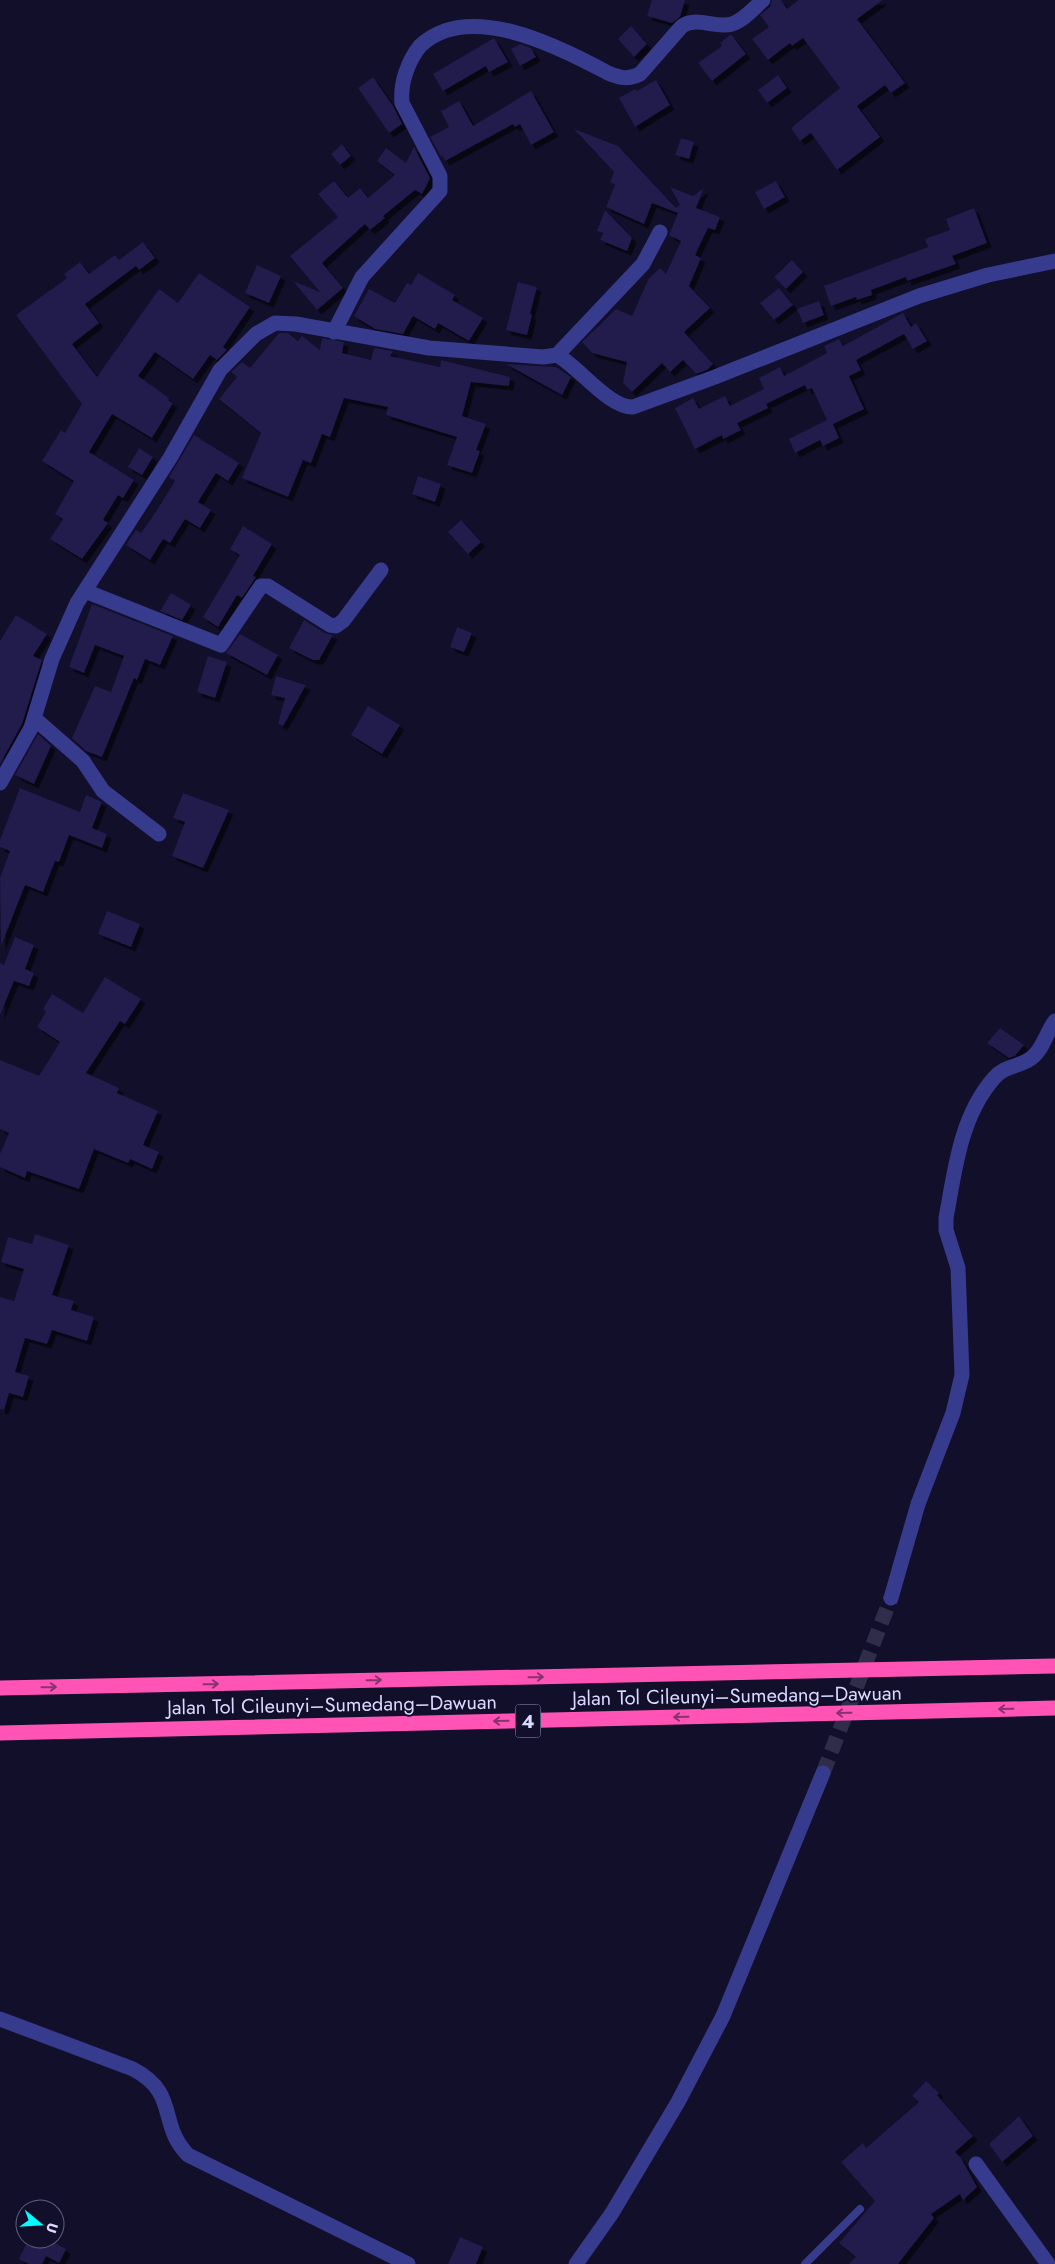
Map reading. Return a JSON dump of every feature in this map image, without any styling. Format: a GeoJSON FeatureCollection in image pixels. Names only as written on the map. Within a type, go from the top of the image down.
{"type":"FeatureCollection","features":[{"type":"Feature","properties":{"kind":"highway","name":"Jalan Tol Cileunyi–Sumedang–Dawuan"},"geometry":{"type":"LineString","coordinates":[[0,1688],[1055,1666]]}},
{"type":"Feature","properties":{"kind":"highway","name":"Jalan Tol Cileunyi–Sumedang–Dawuan"},"geometry":{"type":"LineString","coordinates":[[0,1733],[1055,1708]]}},
{"type":"Feature","properties":{"kind":"street"},"geometry":{"type":"LineString","coordinates":[[334,332],[362,277],[440,191],[440,176],[402,103],[401,95],[409,64],[427,38],[440,27],[468,20],[504,25],[539,35],[608,74],[619,78],[632,78],[640,74],[682,26],[688,22],[733,24],[763,0]]}},
{"type":"Feature","properties":{"kind":"street"},"geometry":{"type":"LineString","coordinates":[[0,782],[20,749],[34,718],[52,659],[85,591],[170,458],[220,370],[256,334],[275,323],[296,324],[428,348],[543,357],[558,355],[638,269],[660,232]]}},
{"type":"Feature","properties":{"kind":"street"},"geometry":{"type":"LineString","coordinates":[[558,355],[614,400],[626,407],[633,407],[715,378],[919,296],[988,275],[1055,261]]}},
{"type":"Feature","properties":{"kind":"street"},"geometry":{"type":"LineString","coordinates":[[85,591],[220,645],[225,642],[262,586],[268,586],[330,625],[336,626],[343,621],[381,570]]}},
{"type":"Feature","properties":{"kind":"street"},"geometry":{"type":"LineString","coordinates":[[34,718],[83,761],[103,791],[158,834]]}},
{"type":"Feature","properties":{"kind":"street"},"geometry":{"type":"LineString","coordinates":[[891,1598],[918,1504],[954,1413],[962,1375],[958,1268],[946,1230],[946,1218],[964,1130],[980,1097],[994,1077],[1009,1066],[1030,1059],[1055,1021]]}},
{"type":"Feature","properties":{"kind":"street"},"geometry":{"type":"LineString","coordinates":[[576,2264],[612,2213],[678,2102],[723,2016],[823,1773]]}},
{"type":"Feature","properties":{"kind":"street"},"geometry":{"type":"LineString","coordinates":[[0,2019],[133,2069],[149,2078],[164,2098],[174,2137],[188,2155],[408,2264]]}},
{"type":"Feature","properties":{"kind":"street"},"geometry":{"type":"LineString","coordinates":[[976,2164],[1048,2264]]}},
{"type":"Feature","properties":{"kind":"lane"},"geometry":{"type":"LineString","coordinates":[[805,2264],[860,2208]]}},
{"type":"Feature","properties":{"kind":"building"},"geometry":{"type":"Polygon","coordinates":[[[652,0],[685,0],[680,17],[672,23],[647,16],[652,0]]]}},
{"type":"Feature","properties":{"kind":"building"},"geometry":{"type":"Polygon","coordinates":[[[772,0],[781,0],[787,9],[799,0],[883,0],[857,19],[905,83],[891,93],[885,85],[857,106],[880,137],[837,170],[811,133],[800,141],[791,128],[840,88],[803,38],[792,46],[790,43],[768,60],[752,39],[769,27],[760,15],[770,7],[772,0]]]}},
{"type":"Feature","properties":{"kind":"building"},"geometry":{"type":"Polygon","coordinates":[[[631,26],[647,44],[634,57],[618,39],[631,26]]]}},
{"type":"Feature","properties":{"kind":"building"},"geometry":{"type":"Polygon","coordinates":[[[731,34],[746,54],[712,81],[698,63],[722,46],[720,43],[731,34]]]}},
{"type":"Feature","properties":{"kind":"building"},"geometry":{"type":"Polygon","coordinates":[[[494,38],[508,62],[489,72],[486,66],[443,91],[433,74],[494,38]]]}},
{"type":"Feature","properties":{"kind":"building"},"geometry":{"type":"Polygon","coordinates":[[[520,44],[531,48],[536,57],[520,66],[511,49],[520,44]]]}},
{"type":"Feature","properties":{"kind":"building"},"geometry":{"type":"Polygon","coordinates":[[[778,75],[787,88],[767,103],[758,90],[778,75]]]}},
{"type":"Feature","properties":{"kind":"building"},"geometry":{"type":"Polygon","coordinates":[[[373,77],[393,106],[402,124],[389,133],[358,88],[373,77]]]}},
{"type":"Feature","properties":{"kind":"building"},"geometry":{"type":"Polygon","coordinates":[[[656,80],[670,105],[635,127],[619,98],[635,89],[637,91],[656,80]]]}},
{"type":"Feature","properties":{"kind":"building"},"geometry":{"type":"Polygon","coordinates":[[[531,91],[554,132],[531,145],[520,124],[515,127],[513,124],[445,161],[442,155],[441,157],[430,137],[449,127],[441,111],[459,101],[473,126],[531,91]]]}},
{"type":"Feature","properties":{"kind":"building"},"geometry":{"type":"Polygon","coordinates":[[[574,129],[618,146],[676,208],[680,205],[670,187],[693,196],[704,188],[696,208],[720,217],[715,230],[708,228],[695,255],[701,258],[689,286],[710,308],[684,332],[713,364],[707,370],[696,374],[683,360],[670,372],[662,363],[632,392],[623,383],[627,362],[592,353],[582,342],[616,309],[632,316],[649,278],[660,268],[666,274],[681,241],[669,235],[678,213],[652,203],[644,224],[606,207],[615,185],[610,182],[614,172],[574,129]]]}},
{"type":"Feature","properties":{"kind":"building"},"geometry":{"type":"Polygon","coordinates":[[[681,138],[694,142],[689,159],[675,155],[681,138]]]}},
{"type":"Feature","properties":{"kind":"building"},"geometry":{"type":"Polygon","coordinates":[[[342,144],[351,156],[340,165],[331,154],[342,144]]]}},
{"type":"Feature","properties":{"kind":"building"},"geometry":{"type":"Polygon","coordinates":[[[414,147],[430,178],[422,194],[415,190],[383,216],[385,218],[370,230],[365,224],[322,263],[343,288],[317,310],[293,281],[320,292],[290,256],[338,217],[318,194],[334,181],[348,198],[360,188],[368,198],[395,175],[377,161],[386,148],[406,163],[414,147]]]}},
{"type":"Feature","properties":{"kind":"building"},"geometry":{"type":"Polygon","coordinates":[[[776,181],[785,197],[764,209],[755,192],[776,181]]]}},
{"type":"Feature","properties":{"kind":"building"},"geometry":{"type":"Polygon","coordinates":[[[974,208],[987,243],[952,256],[956,264],[907,281],[906,277],[871,290],[872,295],[857,300],[856,297],[831,306],[824,286],[928,247],[925,239],[950,230],[946,219],[974,208]]]}},
{"type":"Feature","properties":{"kind":"building"},"geometry":{"type":"Polygon","coordinates":[[[605,210],[632,238],[627,251],[600,240],[603,233],[597,231],[605,210]]]}},
{"type":"Feature","properties":{"kind":"building"},"geometry":{"type":"Polygon","coordinates":[[[143,242],[155,258],[139,270],[136,266],[85,304],[99,323],[72,344],[97,377],[159,289],[178,303],[199,273],[250,307],[223,347],[227,350],[217,360],[210,355],[193,379],[155,352],[138,376],[169,398],[168,400],[173,403],[152,438],[112,414],[89,452],[134,480],[123,498],[118,495],[103,520],[108,523],[82,559],[50,539],[63,519],[55,514],[74,481],[42,461],[61,430],[65,433],[82,404],[16,315],[67,278],[64,274],[80,262],[89,274],[115,255],[119,260],[143,242]]]}},
{"type":"Feature","properties":{"kind":"building"},"geometry":{"type":"Polygon","coordinates":[[[792,260],[803,272],[786,289],[774,277],[792,260]]]}},
{"type":"Feature","properties":{"kind":"building"},"geometry":{"type":"Polygon","coordinates":[[[257,265],[281,276],[269,303],[245,293],[257,265]]]}},
{"type":"Feature","properties":{"kind":"building"},"geometry":{"type":"Polygon","coordinates":[[[418,273],[455,295],[452,300],[483,318],[469,341],[438,323],[435,329],[413,316],[403,334],[375,329],[354,316],[369,289],[395,303],[407,283],[411,285],[418,273]]]}},
{"type":"Feature","properties":{"kind":"building"},"geometry":{"type":"Polygon","coordinates":[[[518,282],[537,287],[527,335],[506,330],[518,282]]]}},
{"type":"Feature","properties":{"kind":"building"},"geometry":{"type":"Polygon","coordinates":[[[779,288],[793,305],[774,320],[760,303],[779,288]]]}},
{"type":"Feature","properties":{"kind":"building"},"geometry":{"type":"Polygon","coordinates":[[[819,301],[824,315],[803,323],[797,309],[819,301]]]}},
{"type":"Feature","properties":{"kind":"building"},"geometry":{"type":"Polygon","coordinates":[[[903,313],[911,327],[916,323],[927,341],[913,349],[904,334],[856,360],[861,370],[849,376],[864,409],[833,424],[839,438],[823,446],[820,440],[795,453],[789,439],[827,420],[812,388],[807,390],[805,385],[766,404],[768,408],[737,423],[741,430],[723,439],[722,435],[695,449],[675,408],[693,398],[699,409],[725,396],[730,406],[764,389],[759,378],[780,367],[784,376],[827,353],[824,346],[839,339],[843,346],[903,313]]]}},
{"type":"Feature","properties":{"kind":"building"},"geometry":{"type":"Polygon","coordinates":[[[279,333],[288,333],[298,341],[302,336],[320,350],[322,338],[344,342],[342,353],[371,360],[374,348],[393,351],[390,356],[440,367],[441,360],[510,377],[509,386],[471,382],[462,416],[486,424],[476,450],[480,451],[472,473],[447,465],[457,437],[386,415],[388,407],[344,398],[330,437],[322,434],[311,463],[303,460],[288,497],[242,478],[261,433],[219,399],[237,377],[231,372],[242,362],[250,368],[279,333]]]}},
{"type":"Feature","properties":{"kind":"building"},"geometry":{"type":"Polygon","coordinates":[[[506,364],[556,367],[571,377],[562,395],[506,364]]]}},
{"type":"Feature","properties":{"kind":"building"},"geometry":{"type":"Polygon","coordinates":[[[194,435],[239,463],[228,481],[216,473],[198,502],[211,510],[200,528],[185,519],[170,543],[163,539],[150,560],[126,545],[136,530],[141,533],[175,481],[169,477],[194,435]]]}},
{"type":"Feature","properties":{"kind":"building"},"geometry":{"type":"Polygon","coordinates":[[[139,448],[153,457],[142,475],[128,467],[139,448]]]}},
{"type":"Feature","properties":{"kind":"building"},"geometry":{"type":"Polygon","coordinates":[[[418,476],[441,484],[435,502],[412,494],[418,476]]]}},
{"type":"Feature","properties":{"kind":"building"},"geometry":{"type":"Polygon","coordinates":[[[461,520],[481,542],[468,554],[448,532],[461,520]]]}},
{"type":"Feature","properties":{"kind":"building"},"geometry":{"type":"Polygon","coordinates":[[[243,526],[272,544],[253,576],[256,577],[242,598],[237,595],[218,627],[203,617],[240,555],[230,549],[243,526]]]}},
{"type":"Feature","properties":{"kind":"building"},"geometry":{"type":"Polygon","coordinates":[[[171,593],[191,605],[182,620],[160,611],[171,593]]]}},
{"type":"Feature","properties":{"kind":"building"},"geometry":{"type":"Polygon","coordinates":[[[92,604],[173,636],[160,665],[145,659],[137,680],[134,678],[102,757],[86,751],[72,738],[95,686],[111,692],[124,656],[95,645],[84,673],[69,667],[92,604]]]}},
{"type":"Feature","properties":{"kind":"building"},"geometry":{"type":"Polygon","coordinates":[[[16,615],[47,634],[33,656],[42,660],[22,724],[0,764],[0,641],[16,615]]]}},
{"type":"Feature","properties":{"kind":"building"},"geometry":{"type":"Polygon","coordinates":[[[304,620],[325,633],[333,635],[319,660],[313,660],[289,648],[304,620]]]}},
{"type":"Feature","properties":{"kind":"building"},"geometry":{"type":"Polygon","coordinates":[[[457,627],[472,633],[464,652],[450,647],[457,627]]]}},
{"type":"Feature","properties":{"kind":"building"},"geometry":{"type":"Polygon","coordinates":[[[240,634],[278,655],[267,675],[226,653],[240,634]]]}},
{"type":"Feature","properties":{"kind":"building"},"geometry":{"type":"Polygon","coordinates":[[[208,656],[227,662],[215,698],[197,692],[208,656]]]}},
{"type":"Feature","properties":{"kind":"building"},"geometry":{"type":"Polygon","coordinates":[[[276,676],[306,685],[283,726],[278,724],[285,698],[271,695],[276,676]]]}},
{"type":"Feature","properties":{"kind":"building"},"geometry":{"type":"Polygon","coordinates":[[[368,706],[400,725],[382,754],[351,735],[368,706]]]}},
{"type":"Feature","properties":{"kind":"building"},"geometry":{"type":"Polygon","coordinates":[[[38,734],[51,746],[34,784],[15,775],[38,734]]]}},
{"type":"Feature","properties":{"kind":"building"},"geometry":{"type":"Polygon","coordinates":[[[20,788],[80,812],[86,795],[102,802],[92,828],[107,834],[102,848],[69,835],[59,862],[55,861],[43,892],[25,885],[1,946],[0,878],[10,851],[0,847],[0,840],[20,788]]]}},
{"type":"Feature","properties":{"kind":"building"},"geometry":{"type":"Polygon","coordinates":[[[183,793],[229,810],[203,868],[172,856],[185,822],[173,818],[183,793]]]}},
{"type":"Feature","properties":{"kind":"building"},"geometry":{"type":"Polygon","coordinates":[[[107,911],[140,924],[131,947],[98,934],[107,911]]]}},
{"type":"Feature","properties":{"kind":"building"},"geometry":{"type":"Polygon","coordinates":[[[15,937],[34,945],[25,969],[34,973],[29,986],[14,981],[0,1015],[0,963],[4,965],[15,937]]]}},
{"type":"Feature","properties":{"kind":"building"},"geometry":{"type":"Polygon","coordinates":[[[105,977],[141,999],[125,1024],[120,1021],[86,1073],[119,1088],[117,1093],[158,1111],[143,1145],[159,1152],[152,1169],[130,1159],[128,1163],[94,1149],[79,1189],[27,1171],[25,1178],[0,1167],[0,1154],[9,1133],[0,1129],[0,1060],[39,1076],[60,1042],[37,1027],[46,1012],[43,1009],[52,994],[83,1013],[105,977]]]}},
{"type":"Feature","properties":{"kind":"building"},"geometry":{"type":"Polygon","coordinates":[[[1000,1028],[1024,1045],[1015,1056],[1009,1058],[987,1043],[1000,1028]]]}},
{"type":"Feature","properties":{"kind":"building"},"geometry":{"type":"Polygon","coordinates":[[[35,1234],[69,1245],[52,1295],[74,1301],[71,1310],[94,1317],[87,1341],[52,1330],[47,1344],[25,1338],[15,1372],[29,1376],[23,1397],[9,1393],[4,1410],[0,1409],[0,1297],[14,1301],[24,1269],[1,1262],[8,1237],[32,1244],[35,1234]]]}},
{"type":"Feature","properties":{"kind":"building"},"geometry":{"type":"Polygon","coordinates":[[[926,2081],[939,2093],[937,2095],[973,2136],[955,2152],[961,2158],[977,2187],[963,2200],[960,2194],[931,2214],[934,2218],[898,2264],[849,2264],[856,2257],[839,2243],[875,2201],[841,2162],[863,2143],[866,2148],[919,2102],[912,2096],[926,2081]]]}},
{"type":"Feature","properties":{"kind":"building"},"geometry":{"type":"Polygon","coordinates":[[[1019,2116],[1033,2136],[1002,2162],[989,2144],[1019,2116]]]}},
{"type":"Feature","properties":{"kind":"building"},"geometry":{"type":"Polygon","coordinates":[[[460,2237],[483,2247],[476,2264],[448,2264],[460,2237]]]}},
{"type":"Feature","properties":{"kind":"building"},"geometry":{"type":"Polygon","coordinates":[[[24,2249],[66,2249],[59,2263],[46,2256],[42,2264],[29,2264],[19,2259],[24,2249]]]}},
{"type":"Feature","properties":{"kind":"tunnel"},"geometry":{"type":"LineString","coordinates":[[823,1773],[891,1598]]}}]}
